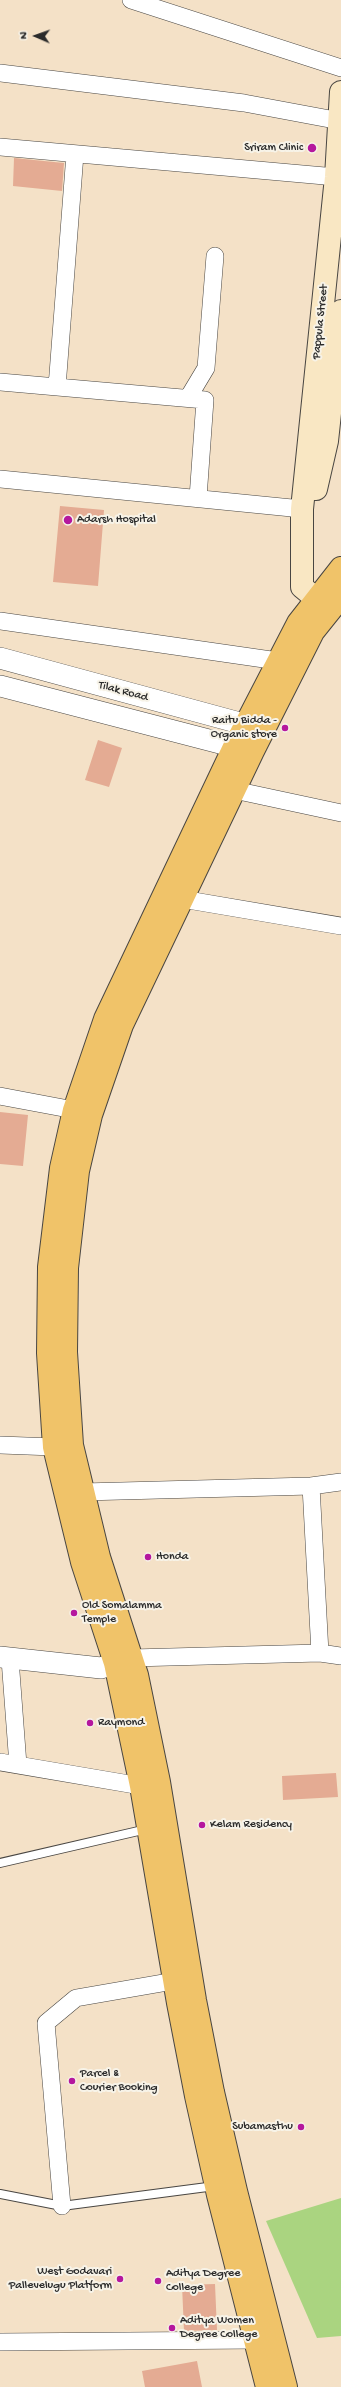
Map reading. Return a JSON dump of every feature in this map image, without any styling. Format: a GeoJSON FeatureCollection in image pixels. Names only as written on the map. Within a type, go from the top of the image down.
{"type":"FeatureCollection","features":[{"type":"Feature","properties":{"kind":"main road","name":"Pappula Street"},"geometry":{"type":"LineString","coordinates":[[329,602],[302,587],[302,509],[336,177],[341,92]]}},
{"type":"Feature","properties":{"kind":"main road","name":"Pappula Street"},"geometry":{"type":"LineString","coordinates":[[302,553],[327,441],[341,311]]}},
{"type":"Feature","properties":{"kind":"main road"},"geometry":{"type":"LineString","coordinates":[[286,2387],[236,2191],[214,2092],[195,2000],[159,1782],[124,1660],[82,1562],[54,1448],[48,1353],[49,1267],[61,1168],[74,1110],[106,1018],[255,727],[313,632],[329,602],[341,568]]}},
{"type":"Feature","properties":{"kind":"main road"},"geometry":{"type":"LineString","coordinates":[[255,727],[278,661],[298,622],[329,602]]}},
{"type":"Feature","properties":{"kind":"main road"},"geometry":{"type":"LineString","coordinates":[[244,748],[234,790],[122,1025],[92,1115],[78,1172],[67,1268],[66,1352],[72,1445],[100,1557],[122,1631],[124,1660],[141,1786],[174,1981],[216,2186],[266,2387]]}},
{"type":"Feature","properties":{"kind":"street"},"geometry":{"type":"LineString","coordinates":[[131,0],[341,68]]}},
{"type":"Feature","properties":{"kind":"street"},"geometry":{"type":"LineString","coordinates":[[0,73],[244,103],[340,121]]}},
{"type":"Feature","properties":{"kind":"street"},"geometry":{"type":"LineString","coordinates":[[0,147],[336,177]]}},
{"type":"Feature","properties":{"kind":"street"},"geometry":{"type":"LineString","coordinates":[[57,387],[75,154]]}},
{"type":"Feature","properties":{"kind":"street"},"geometry":{"type":"LineString","coordinates":[[188,398],[206,368],[215,256]]}},
{"type":"Feature","properties":{"kind":"street"},"geometry":{"type":"LineString","coordinates":[[0,382],[205,400],[198,498]]}},
{"type":"Feature","properties":{"kind":"street"},"geometry":{"type":"LineString","coordinates":[[0,479],[302,509]]}},
{"type":"Feature","properties":{"kind":"street"},"geometry":{"type":"LineString","coordinates":[[0,621],[278,661]]}},
{"type":"Feature","properties":{"kind":"street","name":"Tilak Road"},"geometry":{"type":"LineString","coordinates":[[0,658],[255,727]]}},
{"type":"Feature","properties":{"kind":"street","name":"Tilak Road"},"geometry":{"type":"LineString","coordinates":[[0,686],[244,748]]}},
{"type":"Feature","properties":{"kind":"street"},"geometry":{"type":"LineString","coordinates":[[234,790],[341,813]]}},
{"type":"Feature","properties":{"kind":"street"},"geometry":{"type":"LineString","coordinates":[[182,898],[341,926]]}},
{"type":"Feature","properties":{"kind":"street"},"geometry":{"type":"LineString","coordinates":[[0,1096],[74,1110]]}},
{"type":"Feature","properties":{"kind":"street"},"geometry":{"type":"LineString","coordinates":[[0,1445],[54,1448]]}},
{"type":"Feature","properties":{"kind":"street"},"geometry":{"type":"LineString","coordinates":[[83,1492],[311,1486],[341,1482]]}},
{"type":"Feature","properties":{"kind":"street"},"geometry":{"type":"LineString","coordinates":[[311,1486],[320,1653]]}},
{"type":"Feature","properties":{"kind":"street"},"geometry":{"type":"LineString","coordinates":[[18,1766],[5,1658],[100,1668],[124,1660],[320,1653],[341,1656]]}},
{"type":"Feature","properties":{"kind":"street"},"geometry":{"type":"LineString","coordinates":[[0,1762],[141,1786]]}},
{"type":"Feature","properties":{"kind":"street"},"geometry":{"type":"LineString","coordinates":[[62,2206],[46,2023],[76,1998],[174,1981]]}},
{"type":"Feature","properties":{"kind":"street"},"geometry":{"type":"LineString","coordinates":[[0,2342],[255,2340]]}},
{"type":"Feature","properties":{"kind":"lane"},"geometry":{"type":"LineString","coordinates":[[0,1863],[148,1829]]}},
{"type":"Feature","properties":{"kind":"lane"},"geometry":{"type":"LineString","coordinates":[[0,2194],[62,2206],[216,2186]]}},
{"type":"Feature","properties":{"kind":"green space"},"geometry":{"type":"Polygon","coordinates":[[[341,2198],[341,2336],[317,2338],[266,2221],[341,2198]]]}},
{"type":"Feature","properties":{"kind":"building"},"geometry":{"type":"Polygon","coordinates":[[[14,158],[64,163],[62,191],[13,186],[14,158]]]}},
{"type":"Feature","properties":{"kind":"building"},"geometry":{"type":"Polygon","coordinates":[[[60,506],[104,510],[98,586],[53,582],[60,506]]]}},
{"type":"Feature","properties":{"kind":"building"},"geometry":{"type":"Polygon","coordinates":[[[98,740],[122,748],[109,787],[85,780],[98,740]]]}},
{"type":"Feature","properties":{"kind":"building"},"geometry":{"type":"Polygon","coordinates":[[[0,1112],[28,1115],[23,1166],[0,1164],[0,1112]]]}},
{"type":"Feature","properties":{"kind":"building"},"geometry":{"type":"Polygon","coordinates":[[[336,1773],[338,1797],[283,1800],[282,1776],[336,1773]]]}},
{"type":"Feature","properties":{"kind":"building"},"geometry":{"type":"Polygon","coordinates":[[[215,2284],[217,2330],[184,2331],[182,2285],[215,2284]]]}},
{"type":"Feature","properties":{"kind":"building"},"geometry":{"type":"Polygon","coordinates":[[[197,2361],[202,2387],[145,2387],[142,2371],[197,2361]]]}},
{"type":"Feature","properties":{"kind":"place","name":"Sriram Clinic"},"geometry":{"type":"Point","coordinates":[312,148]}},
{"type":"Feature","properties":{"kind":"place","name":"Adarsh Hospital"},"geometry":{"type":"Point","coordinates":[68,520]}},
{"type":"Feature","properties":{"kind":"place","name":"Raitu Bidda - Organic store"},"geometry":{"type":"Point","coordinates":[285,728]}},
{"type":"Feature","properties":{"kind":"place","name":"Honda"},"geometry":{"type":"Point","coordinates":[148,1557]}},
{"type":"Feature","properties":{"kind":"place","name":"Old Somalamma Temple"},"geometry":{"type":"Point","coordinates":[74,1613]}},
{"type":"Feature","properties":{"kind":"place","name":"Raymond"},"geometry":{"type":"Point","coordinates":[90,1723]}},
{"type":"Feature","properties":{"kind":"place","name":"Kelam Residency"},"geometry":{"type":"Point","coordinates":[202,1825]}},
{"type":"Feature","properties":{"kind":"place","name":"Parcel & Courier Booking"},"geometry":{"type":"Point","coordinates":[72,2081]}},
{"type":"Feature","properties":{"kind":"place","name":"Subamasthu"},"geometry":{"type":"Point","coordinates":[301,2127]}},
{"type":"Feature","properties":{"kind":"place","name":"West Godavari Pallevelugu Platform"},"geometry":{"type":"Point","coordinates":[120,2279]}},
{"type":"Feature","properties":{"kind":"place","name":"Aditya Degree College"},"geometry":{"type":"Point","coordinates":[158,2281]}},
{"type":"Feature","properties":{"kind":"place","name":"Aditya Women Degree College"},"geometry":{"type":"Point","coordinates":[172,2328]}}]}
